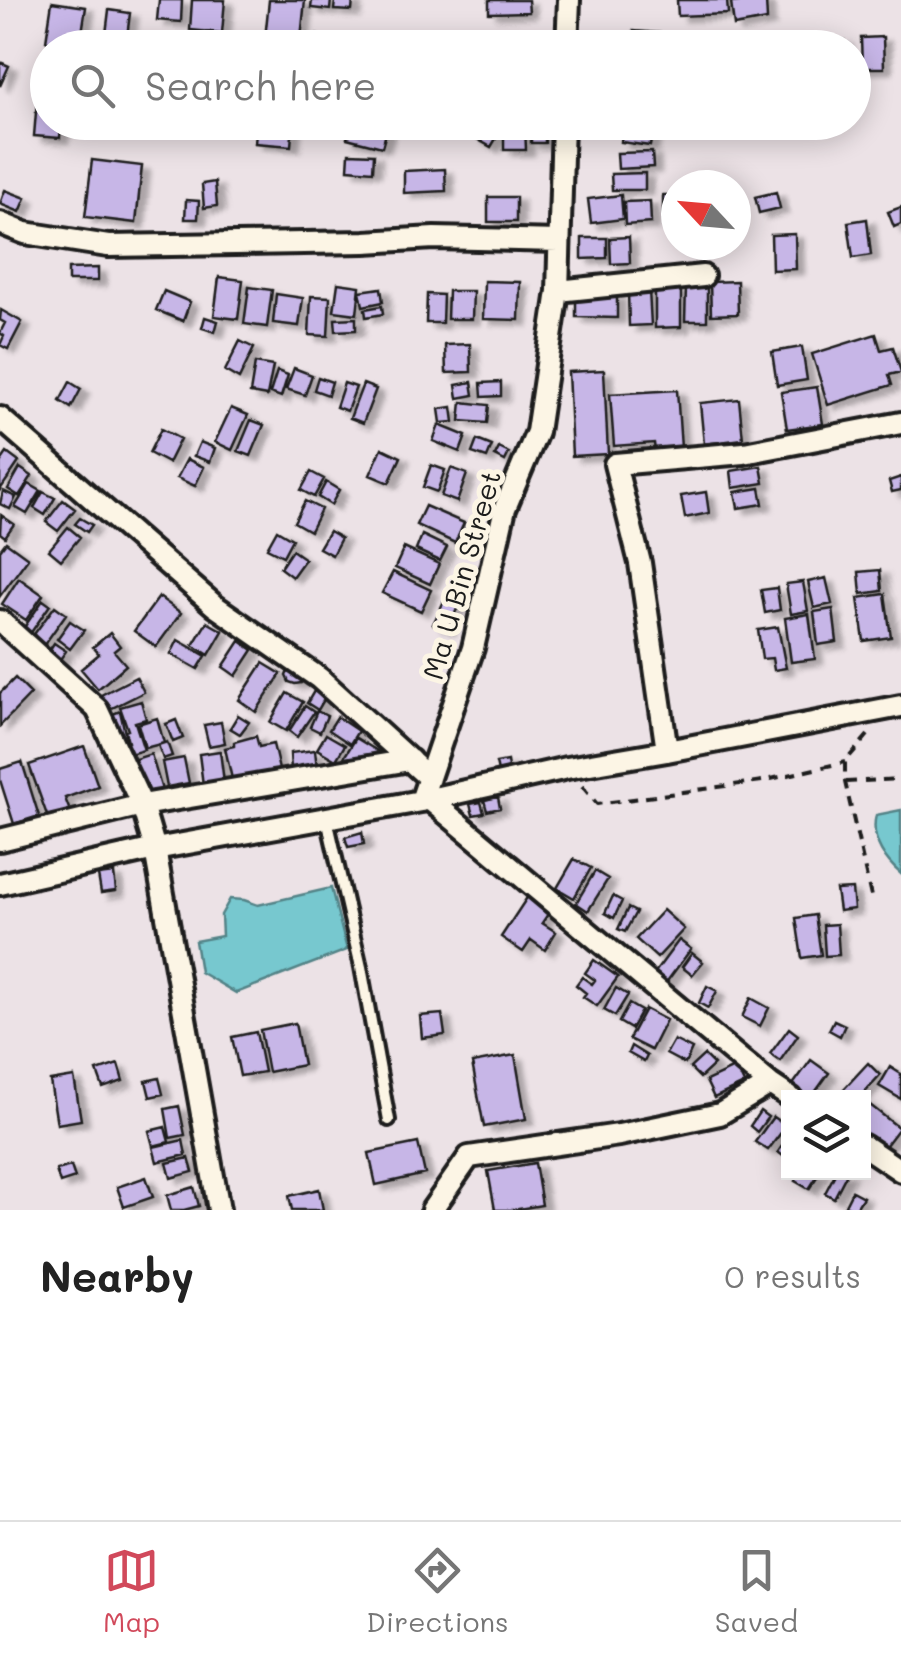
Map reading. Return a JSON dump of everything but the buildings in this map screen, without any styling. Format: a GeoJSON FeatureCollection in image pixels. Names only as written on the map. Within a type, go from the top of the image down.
{"type":"FeatureCollection","features":[{"type":"Feature","properties":{"kind":"street"},"geometry":{"type":"LineString","coordinates":[[568,30],[569,0]]}},
{"type":"Feature","properties":{"kind":"street","name":"Ma U Bin Street"},"geometry":{"type":"LineString","coordinates":[[426,793],[472,648],[505,508],[536,432],[558,291],[563,140]]}},
{"type":"Feature","properties":{"kind":"street"},"geometry":{"type":"LineString","coordinates":[[0,223],[25,233],[108,246],[434,238],[559,242]]}},
{"type":"Feature","properties":{"kind":"street"},"geometry":{"type":"LineString","coordinates":[[558,291],[703,276]]}},
{"type":"Feature","properties":{"kind":"street"},"geometry":{"type":"LineString","coordinates":[[0,418],[215,606],[319,678],[410,760],[426,793],[781,1092]]}},
{"type":"Feature","properties":{"kind":"street"},"geometry":{"type":"LineString","coordinates":[[667,751],[640,563],[615,464],[744,453],[901,422]]}},
{"type":"Feature","properties":{"kind":"street"},"geometry":{"type":"LineString","coordinates":[[0,621],[97,710],[142,805],[154,849],[218,1210]]}},
{"type":"Feature","properties":{"kind":"street"},"geometry":{"type":"LineString","coordinates":[[0,884],[154,849],[326,818],[426,793],[901,706]]}},
{"type":"Feature","properties":{"kind":"street"},"geometry":{"type":"LineString","coordinates":[[0,840],[142,805],[410,760]]}},
{"type":"Feature","properties":{"kind":"street"},"geometry":{"type":"LineString","coordinates":[[432,1210],[469,1157],[720,1114],[770,1084]]}},
{"type":"Feature","properties":{"kind":"street"},"geometry":{"type":"LineString","coordinates":[[871,1151],[901,1171]]}},
{"type":"Feature","properties":{"kind":"lane"},"geometry":{"type":"LineString","coordinates":[[326,818],[361,967],[389,1120]]}},
{"type":"Feature","properties":{"kind":"path"},"geometry":{"type":"LineString","coordinates":[[567,768],[597,804],[762,781],[845,762],[868,735]]}},
{"type":"Feature","properties":{"kind":"path"},"geometry":{"type":"LineString","coordinates":[[845,762],[845,782],[872,900]]}},
{"type":"Feature","properties":{"kind":"path"},"geometry":{"type":"LineString","coordinates":[[845,782],[901,779]]}},
{"type":"Feature","properties":{"kind":"water"},"geometry":{"type":"Polygon","coordinates":[[[901,810],[901,874],[880,848],[875,824],[876,815],[901,810]]]}},
{"type":"Feature","properties":{"kind":"water"},"geometry":{"type":"Polygon","coordinates":[[[331,888],[347,950],[236,993],[200,972],[195,941],[222,936],[221,915],[230,899],[258,905],[331,888]]]}}]}
